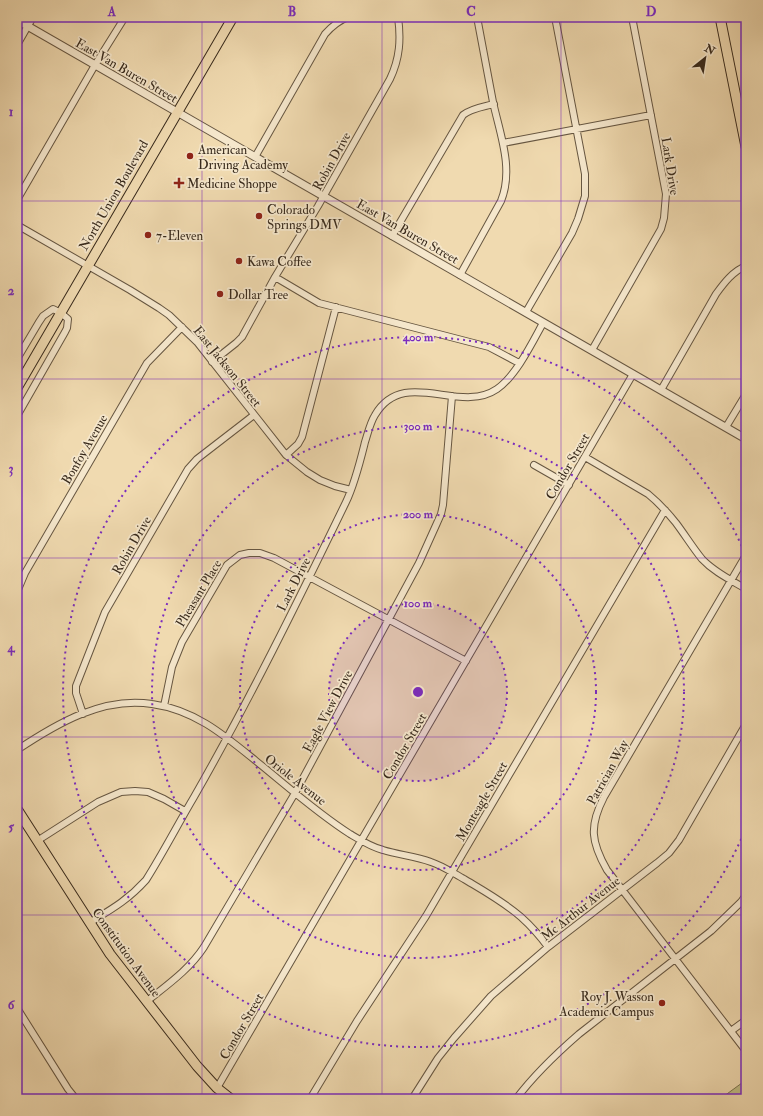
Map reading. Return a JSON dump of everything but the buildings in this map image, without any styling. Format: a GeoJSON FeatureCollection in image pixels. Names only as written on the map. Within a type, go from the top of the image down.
{"type":"FeatureCollection","features":[{"type":"Feature","properties":{"kind":"main road","name":"North Union Boulevard"},"geometry":{"type":"LineString","coordinates":[[17,388],[233,17]]}},
{"type":"Feature","properties":{"kind":"main road"},"geometry":{"type":"LineString","coordinates":[[720,17],[746,147]]}},
{"type":"Feature","properties":{"kind":"main road","name":"Constitution Avenue"},"geometry":{"type":"LineString","coordinates":[[17,809],[110,954],[197,1066],[217,1088],[231,1099]]}},
{"type":"Feature","properties":{"kind":"street"},"geometry":{"type":"LineString","coordinates":[[17,45],[33,17]]}},
{"type":"Feature","properties":{"kind":"street"},"geometry":{"type":"LineString","coordinates":[[17,200],[95,65],[125,17]]}},
{"type":"Feature","properties":{"kind":"street"},"geometry":{"type":"LineString","coordinates":[[255,157],[325,34],[331,26],[348,17]]}},
{"type":"Feature","properties":{"kind":"street","name":"Robin Drive"},"geometry":{"type":"LineString","coordinates":[[212,362],[242,337],[395,68],[400,48],[401,34],[398,17]]}},
{"type":"Feature","properties":{"kind":"street"},"geometry":{"type":"LineString","coordinates":[[460,275],[497,211],[505,191],[507,179],[503,143],[477,17]]}},
{"type":"Feature","properties":{"kind":"street"},"geometry":{"type":"LineString","coordinates":[[526,312],[572,233],[582,209],[585,196],[586,184],[555,17]]}},
{"type":"Feature","properties":{"kind":"street","name":"Lark Drive"},"geometry":{"type":"LineString","coordinates":[[592,350],[661,229],[664,218],[666,194],[632,17]]}},
{"type":"Feature","properties":{"kind":"street","name":"East Van Buren Street"},"geometry":{"type":"LineString","coordinates":[[17,20],[746,439]]}},
{"type":"Feature","properties":{"kind":"street"},"geometry":{"type":"LineString","coordinates":[[392,236],[463,115],[475,108],[494,104]]}},
{"type":"Feature","properties":{"kind":"street"},"geometry":{"type":"LineString","coordinates":[[503,143],[650,115]]}},
{"type":"Feature","properties":{"kind":"street","name":"East Jackson Street"},"geometry":{"type":"LineString","coordinates":[[17,225],[159,308],[197,342],[286,455],[307,472],[320,480],[351,490]]}},
{"type":"Feature","properties":{"kind":"street"},"geometry":{"type":"LineString","coordinates":[[661,390],[723,283],[746,266]]}},
{"type":"Feature","properties":{"kind":"street"},"geometry":{"type":"LineString","coordinates":[[275,277],[319,303],[489,347],[519,363]]}},
{"type":"Feature","properties":{"kind":"street"},"geometry":{"type":"LineString","coordinates":[[286,455],[298,444],[302,437],[336,307]]}},
{"type":"Feature","properties":{"kind":"street"},"geometry":{"type":"LineString","coordinates":[[17,359],[43,316],[53,309],[68,319],[68,328],[19,409],[17,416]]}},
{"type":"Feature","properties":{"kind":"street","name":"Lark Drive"},"geometry":{"type":"LineString","coordinates":[[89,923],[123,902],[135,892],[153,869],[227,738],[310,576],[351,490],[369,429],[376,414],[383,404],[404,392],[414,391],[474,398],[486,395],[505,383],[513,374],[543,323]]}},
{"type":"Feature","properties":{"kind":"street","name":"Bonfoy Avenue"},"geometry":{"type":"LineString","coordinates":[[17,592],[24,573],[147,363],[182,327]]}},
{"type":"Feature","properties":{"kind":"street","name":"Condor Street"},"geometry":{"type":"LineString","coordinates":[[217,1088],[633,374]]}},
{"type":"Feature","properties":{"kind":"street"},"geometry":{"type":"LineString","coordinates":[[726,428],[746,394]]}},
{"type":"Feature","properties":{"kind":"street","name":"Eagle View Drive"},"geometry":{"type":"LineString","coordinates":[[146,1002],[188,969],[198,957],[295,793],[419,563],[441,514],[452,396]]}},
{"type":"Feature","properties":{"kind":"street","name":"Robin Drive"},"geometry":{"type":"LineString","coordinates":[[83,714],[76,693],[76,686],[105,612],[192,464],[254,415]]}},
{"type":"Feature","properties":{"kind":"street"},"geometry":{"type":"LineString","coordinates":[[585,457],[648,494],[665,510],[702,559],[714,569],[746,589]]}},
{"type":"Feature","properties":{"kind":"street"},"geometry":{"type":"LineString","coordinates":[[534,465],[569,485]]}},
{"type":"Feature","properties":{"kind":"street","name":"Monteagle Street"},"geometry":{"type":"LineString","coordinates":[[310,1099],[361,1015],[426,916],[665,510]]}},
{"type":"Feature","properties":{"kind":"street","name":"Pheasant Place"},"geometry":{"type":"LineString","coordinates":[[164,706],[172,667],[182,642],[221,574],[232,560],[240,555],[249,553],[260,553],[274,558],[466,661]]}},
{"type":"Feature","properties":{"kind":"street","name":"Patrician Way"},"geometry":{"type":"LineString","coordinates":[[746,556],[604,797],[598,809],[594,829],[594,840],[598,855],[607,870],[746,1051]]}},
{"type":"Feature","properties":{"kind":"street","name":"Oriole Avenue"},"geometry":{"type":"LineString","coordinates":[[17,750],[47,730],[83,714],[114,704],[134,702],[164,706],[188,713],[214,728],[335,824],[381,850],[431,862],[452,872],[512,909],[548,946]]}},
{"type":"Feature","properties":{"kind":"street","name":"Mc Arthur Avenue"},"geometry":{"type":"LineString","coordinates":[[412,1099],[438,1058],[480,1007],[548,946],[658,863],[674,847],[746,724]]}},
{"type":"Feature","properties":{"kind":"street"},"geometry":{"type":"LineString","coordinates":[[37,841],[98,802],[121,792],[148,792],[164,799],[185,812]]}},
{"type":"Feature","properties":{"kind":"street"},"geometry":{"type":"LineString","coordinates":[[516,1099],[542,1069],[579,1034],[711,931],[741,902],[746,894]]}},
{"type":"Feature","properties":{"kind":"street"},"geometry":{"type":"LineString","coordinates":[[17,1008],[68,1089],[76,1099]]}},
{"type":"Feature","properties":{"kind":"street"},"geometry":{"type":"LineString","coordinates":[[731,1032],[746,1020]]}},
{"type":"Feature","properties":{"kind":"shaded area"},"geometry":{"type":"Polygon","coordinates":[[[746,1080],[746,1099],[720,1099],[746,1080]]]}},
{"type":"Feature","properties":{"kind":"place","name":"American Driving Academy"},"geometry":{"type":"Point","coordinates":[190,156]}},
{"type":"Feature","properties":{"kind":"place","name":"Medicine Shoppe"},"geometry":{"type":"Point","coordinates":[179,183]}},
{"type":"Feature","properties":{"kind":"place","name":"Colorado Springs DMV"},"geometry":{"type":"Point","coordinates":[259,216]}},
{"type":"Feature","properties":{"kind":"place","name":"7-Eleven"},"geometry":{"type":"Point","coordinates":[148,235]}},
{"type":"Feature","properties":{"kind":"place","name":"Kawa Coffee"},"geometry":{"type":"Point","coordinates":[239,261]}},
{"type":"Feature","properties":{"kind":"place","name":"Dollar Tree"},"geometry":{"type":"Point","coordinates":[220,294]}},
{"type":"Feature","properties":{"kind":"place","name":"Roy J. Wasson Academic Campus"},"geometry":{"type":"Point","coordinates":[662,1003]}}]}
